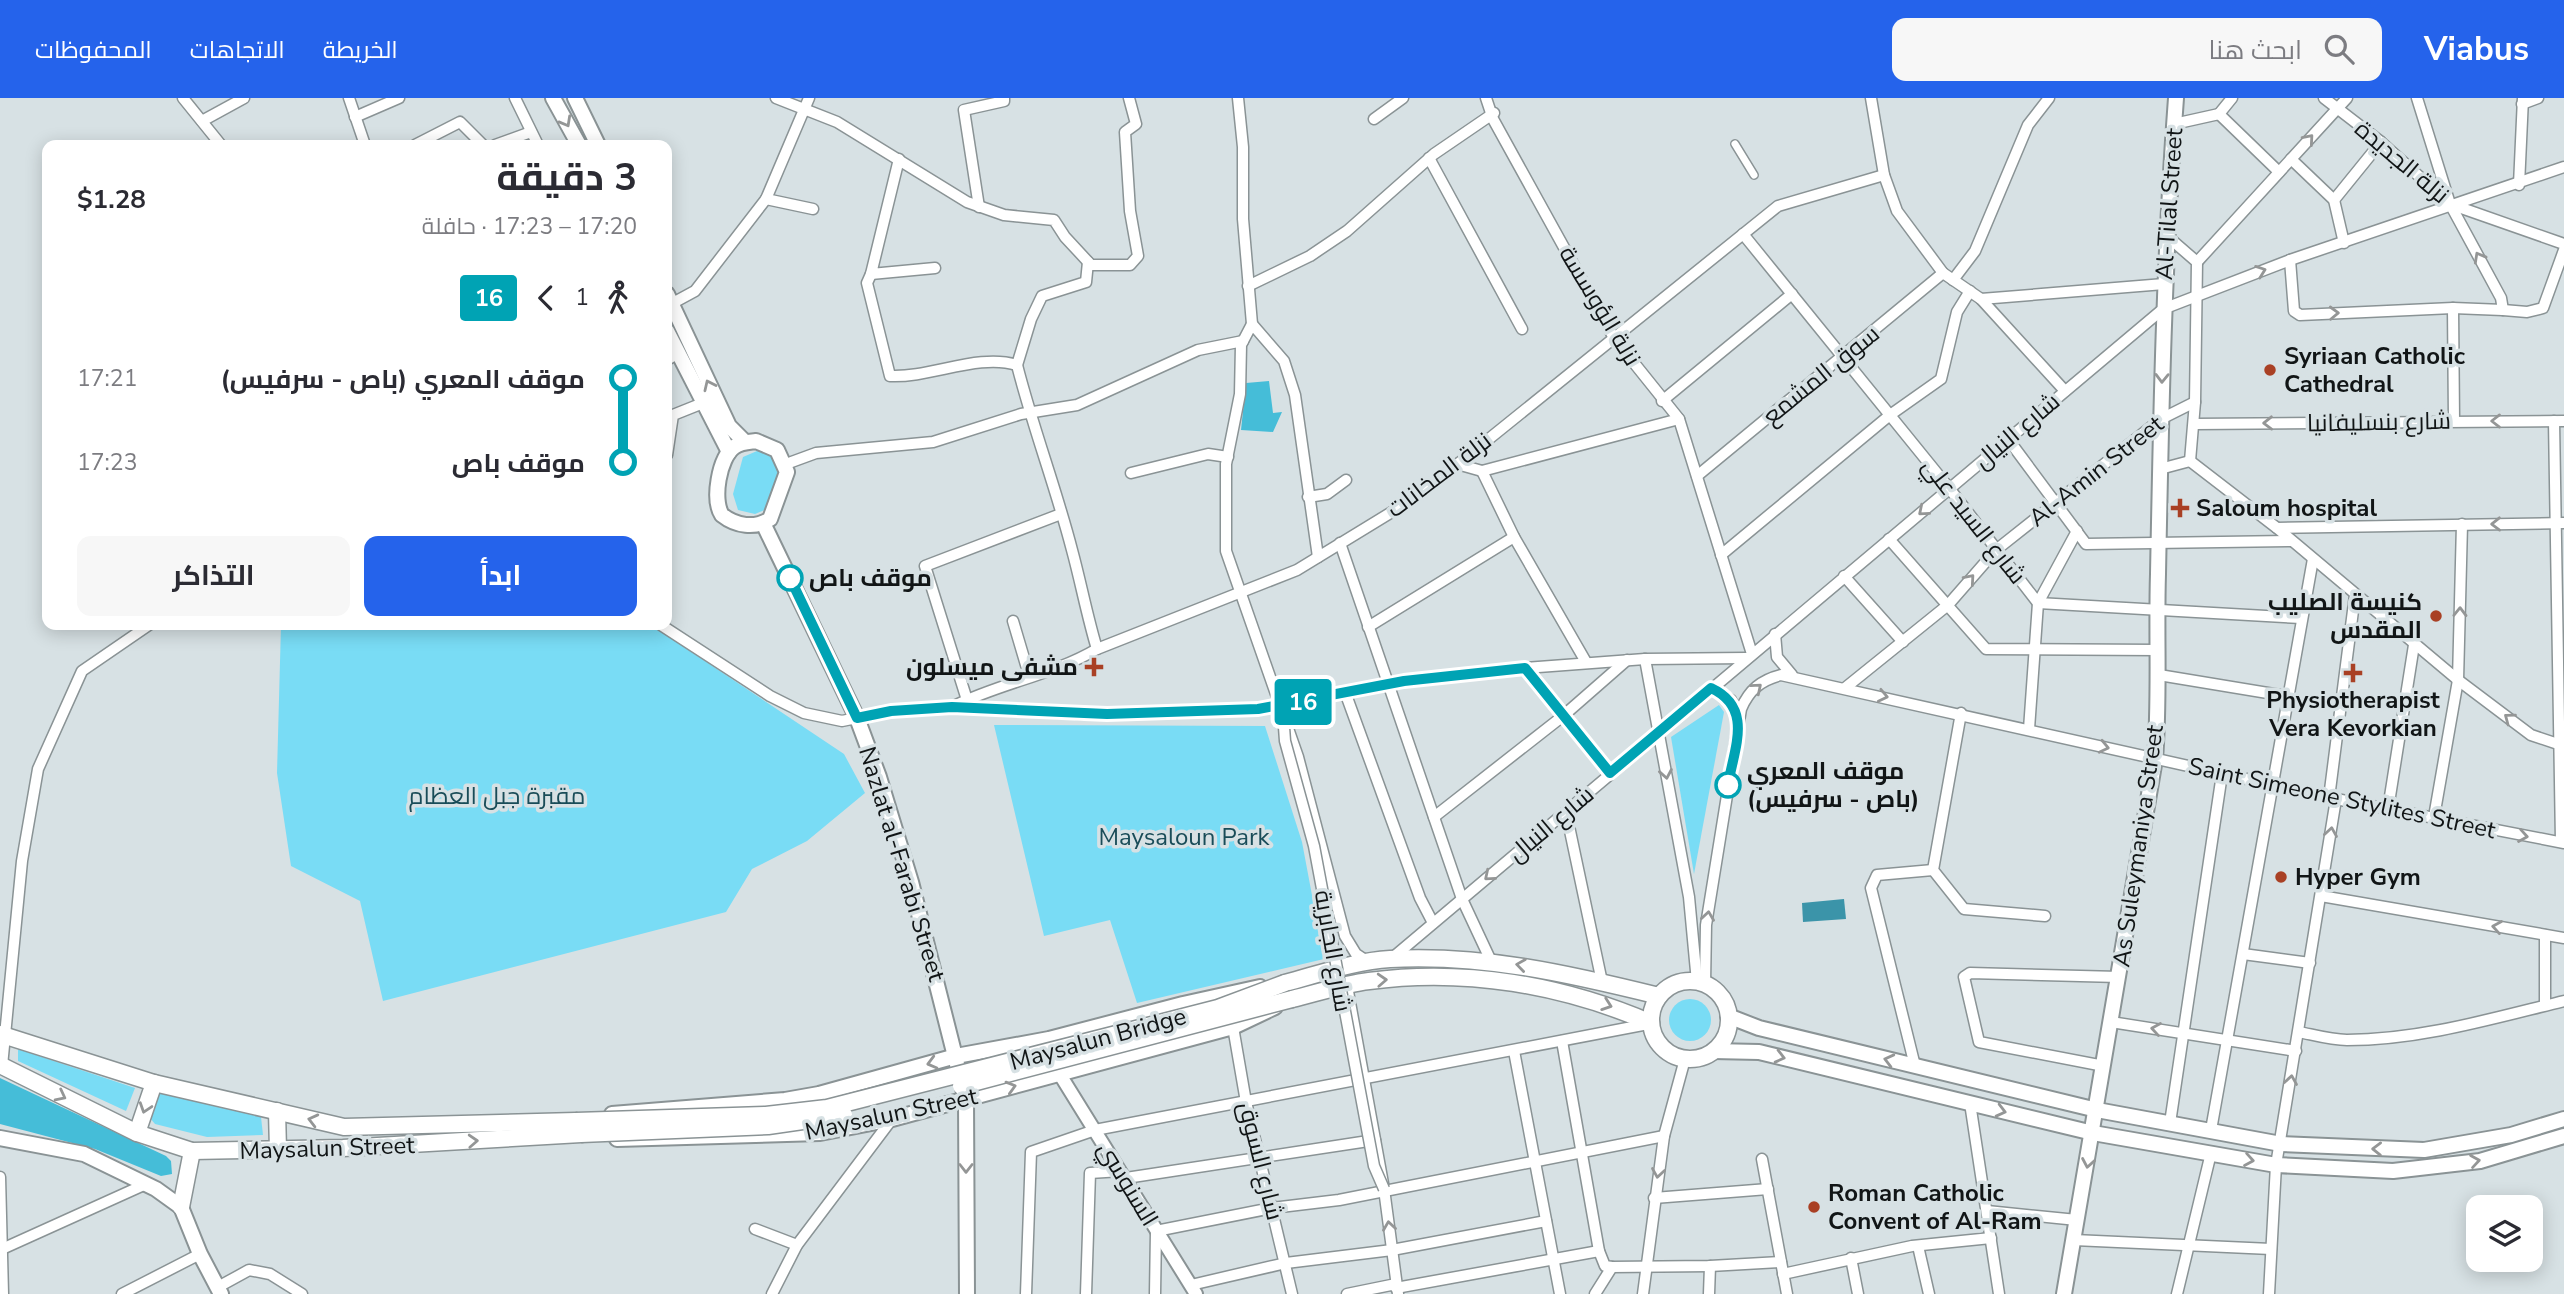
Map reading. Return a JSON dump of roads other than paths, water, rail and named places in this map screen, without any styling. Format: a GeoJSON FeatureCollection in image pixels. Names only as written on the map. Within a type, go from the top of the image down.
{"type":"FeatureCollection","features":[{"type":"Feature","properties":{"kind":"main road"},"geometry":{"type":"LineString","coordinates":[[553,98],[576,140]]}},
{"type":"Feature","properties":{"kind":"main road","name":"Al-Tilal Street"},"geometry":{"type":"LineString","coordinates":[[2163,309],[2176,98]]}},
{"type":"Feature","properties":{"kind":"main road"},"geometry":{"type":"LineString","coordinates":[[579,100],[596,140]]}},
{"type":"Feature","properties":{"kind":"main road"},"geometry":{"type":"LineString","coordinates":[[672,305],[729,426],[745,442]]}},
{"type":"Feature","properties":{"kind":"main road","name":"As Suleymaniya Street"},"geometry":{"type":"LineString","coordinates":[[2064,1294],[2155,759],[2159,675],[2157,611],[2163,309]]}},
{"type":"Feature","properties":{"kind":"main road"},"geometry":{"type":"LineString","coordinates":[[672,357],[703,403],[729,452]]}},
{"type":"Feature","properties":{"kind":"main road"},"geometry":{"type":"LineString","coordinates":[[745,442],[767,444],[777,450],[786,464],[785,481],[775,513],[764,523],[744,525],[729,520],[718,509],[717,494],[729,452],[745,442]]}},
{"type":"Feature","properties":{"kind":"main road","name":"Nazlat al-Farabi Street"},"geometry":{"type":"LineString","coordinates":[[764,523],[857,718],[879,777],[911,882],[957,1056],[966,1100],[967,1294]]}},
{"type":"Feature","properties":{"kind":"main road","name":"Maysalun Street"},"geometry":{"type":"LineString","coordinates":[[1,1066],[137,1133],[192,1152],[343,1148],[442,1143],[579,1127],[643,1110],[785,1100],[819,1094],[957,1056],[1049,1039],[1183,1004],[1390,959],[1491,961],[1659,996]]}},
{"type":"Feature","properties":{"kind":"main road","name":"Maysalun Street"},"geometry":{"type":"LineString","coordinates":[[3,1036],[154,1083],[344,1127],[579,1127],[638,1140],[820,1133],[892,1119],[1233,1027],[1292,999],[1369,981],[1431,978],[1518,982],[1609,1005],[1651,1023]]}},
{"type":"Feature","properties":{"kind":"main road","name":"Maysalun Bridge"},"geometry":{"type":"LineString","coordinates":[[579,1127],[766,1115],[827,1108],[1207,1010],[1286,983]]}},
{"type":"Feature","properties":{"kind":"main road"},"geometry":{"type":"LineString","coordinates":[[1701,983],[1718,993],[1728,1016],[1728,1029],[1713,1051],[1700,1058],[1685,1059],[1675,1056],[1659,1043],[1651,1023],[1652,1009],[1659,996],[1676,984],[1701,983]]}},
{"type":"Feature","properties":{"kind":"main road","name":"Maysalun Bridge"},"geometry":{"type":"LineString","coordinates":[[579,1127],[768,1126],[830,1118],[1292,999]]}},
{"type":"Feature","properties":{"kind":"main road"},"geometry":{"type":"LineString","coordinates":[[1728,1016],[1759,1028],[2097,1110],[2281,1144],[2424,1150],[2511,1135],[2564,1119]]}},
{"type":"Feature","properties":{"kind":"main road"},"geometry":{"type":"LineString","coordinates":[[1713,1051],[1759,1052],[2093,1133],[2276,1165],[2393,1171],[2480,1161],[2564,1136]]}},
{"type":"Feature","properties":{"kind":"main road"},"geometry":{"type":"LineString","coordinates":[[137,1133],[154,1083]]}},
{"type":"Feature","properties":{"kind":"main road"},"geometry":{"type":"LineString","coordinates":[[277,1111],[278,1150]]}},
{"type":"Feature","properties":{"kind":"main road"},"geometry":{"type":"LineString","coordinates":[[442,1125],[442,1143]]}},
{"type":"Feature","properties":{"kind":"main road"},"geometry":{"type":"LineString","coordinates":[[343,1148],[344,1127]]}},
{"type":"Feature","properties":{"kind":"main road"},"geometry":{"type":"LineString","coordinates":[[0,1138],[84,1154],[146,1184],[181,1207]]}},
{"type":"Feature","properties":{"kind":"main road"},"geometry":{"type":"LineString","coordinates":[[192,1152],[181,1207],[200,1254],[220,1291]]}},
{"type":"Feature","properties":{"kind":"street"},"geometry":{"type":"LineString","coordinates":[[183,98],[217,140]]}},
{"type":"Feature","properties":{"kind":"street"},"geometry":{"type":"LineString","coordinates":[[349,98],[363,140]]}},
{"type":"Feature","properties":{"kind":"street"},"geometry":{"type":"LineString","coordinates":[[355,117],[399,98]]}},
{"type":"Feature","properties":{"kind":"street"},"geometry":{"type":"LineString","coordinates":[[515,98],[535,140]]}},
{"type":"Feature","properties":{"kind":"street"},"geometry":{"type":"LineString","coordinates":[[776,98],[807,103],[967,202],[1004,215],[1054,220],[1065,237],[1091,265],[1130,265],[1138,256],[1130,211],[1125,132],[1136,124],[1129,98]]}},
{"type":"Feature","properties":{"kind":"street"},"geometry":{"type":"LineString","coordinates":[[979,207],[964,110],[1004,101],[1004,98]]}},
{"type":"Feature","properties":{"kind":"street"},"geometry":{"type":"LineString","coordinates":[[1238,98],[1243,148],[1243,219],[1251,324],[1243,341],[1240,394],[1227,457],[1226,551],[1238,593],[1282,710],[1317,823],[1345,936],[1352,948],[1368,962]]}},
{"type":"Feature","properties":{"kind":"street"},"geometry":{"type":"LineString","coordinates":[[1374,120],[1403,98]]}},
{"type":"Feature","properties":{"kind":"street"},"geometry":{"type":"LineString","coordinates":[[1871,98],[1884,174],[1897,211],[1943,274],[1981,299],[2065,391]]}},
{"type":"Feature","properties":{"kind":"street"},"geometry":{"type":"LineString","coordinates":[[1953,280],[1975,251],[2028,125],[2049,98]]}},
{"type":"Feature","properties":{"kind":"street"},"geometry":{"type":"LineString","coordinates":[[2174,124],[2219,114],[2232,98]]}},
{"type":"Feature","properties":{"kind":"street","name":"نزلة الجديدة"},"geometry":{"type":"LineString","coordinates":[[2324,98],[2381,142],[2450,204],[2564,244]]}},
{"type":"Feature","properties":{"kind":"street"},"geometry":{"type":"LineString","coordinates":[[2190,461],[2196,402],[2197,261],[2347,98]]}},
{"type":"Feature","properties":{"kind":"street"},"geometry":{"type":"LineString","coordinates":[[2417,98],[2450,204],[2501,298],[2503,310]]}},
{"type":"Feature","properties":{"kind":"street"},"geometry":{"type":"LineString","coordinates":[[2519,185],[2522,101],[2538,98]]}},
{"type":"Feature","properties":{"kind":"street"},"geometry":{"type":"LineString","coordinates":[[202,121],[242,99]]}},
{"type":"Feature","properties":{"kind":"street","name":"نزلة الؤوسسة"},"geometry":{"type":"LineString","coordinates":[[1488,99],[1493,116],[1614,338],[1679,419],[1749,656]]}},
{"type":"Feature","properties":{"kind":"street"},"geometry":{"type":"LineString","coordinates":[[672,298],[695,291],[766,199],[807,103]]}},
{"type":"Feature","properties":{"kind":"street"},"geometry":{"type":"LineString","coordinates":[[2219,114],[2279,172]]}},
{"type":"Feature","properties":{"kind":"street"},"geometry":{"type":"LineString","coordinates":[[1248,286],[1310,256],[1347,231],[1429,158],[1493,116]]}},
{"type":"Feature","properties":{"kind":"street"},"geometry":{"type":"LineString","coordinates":[[425,140],[460,122],[478,140]]}},
{"type":"Feature","properties":{"kind":"street"},"geometry":{"type":"LineString","coordinates":[[509,140],[531,132]]}},
{"type":"Feature","properties":{"kind":"street"},"geometry":{"type":"LineString","coordinates":[[2334,200],[2381,142]]}},
{"type":"Feature","properties":{"kind":"street"},"geometry":{"type":"LineString","coordinates":[[1735,144],[1754,175]]}},
{"type":"Feature","properties":{"kind":"street"},"geometry":{"type":"LineString","coordinates":[[1429,158],[1522,329]]}},
{"type":"Feature","properties":{"kind":"street"},"geometry":{"type":"LineString","coordinates":[[899,159],[867,284],[890,376],[906,377],[1007,362],[1017,365]]}},
{"type":"Feature","properties":{"kind":"street"},"geometry":{"type":"LineString","coordinates":[[2291,159],[2334,200],[2344,243]]}},
{"type":"Feature","properties":{"kind":"street","name":"شارع النيال"},"geometry":{"type":"LineString","coordinates":[[1390,959],[2163,309],[2290,260],[2450,204],[2519,185],[2564,167]]}},
{"type":"Feature","properties":{"kind":"street","name":"نزلة المخانات"},"geometry":{"type":"LineString","coordinates":[[952,707],[1029,675],[1076,661],[1097,649],[1297,570],[1418,496],[1777,206],[1884,174]]}},
{"type":"Feature","properties":{"kind":"street"},"geometry":{"type":"LineString","coordinates":[[766,199],[813,209]]}},
{"type":"Feature","properties":{"kind":"street","name":"شارع السيد علي"},"geometry":{"type":"LineString","coordinates":[[1743,234],[1950,488],[2038,603],[2301,618]]}},
{"type":"Feature","properties":{"kind":"street"},"geometry":{"type":"LineString","coordinates":[[2167,236],[2197,261]]}},
{"type":"Feature","properties":{"kind":"street"},"geometry":{"type":"LineString","coordinates":[[2290,260],[2292,302],[2294,311],[2300,315],[2453,308],[2527,312],[2543,308],[2564,250]]}},
{"type":"Feature","properties":{"kind":"street"},"geometry":{"type":"LineString","coordinates":[[1088,262],[1086,282],[1042,296],[1031,319],[1017,365],[1097,649]]}},
{"type":"Feature","properties":{"kind":"street"},"geometry":{"type":"LineString","coordinates":[[871,274],[935,268]]}},
{"type":"Feature","properties":{"kind":"street","name":"سوق المشمع"},"geometry":{"type":"LineString","coordinates":[[1697,476],[1943,274]]}},
{"type":"Feature","properties":{"kind":"street"},"geometry":{"type":"LineString","coordinates":[[1981,299],[2164,284]]}},
{"type":"Feature","properties":{"kind":"street"},"geometry":{"type":"LineString","coordinates":[[1721,555],[1890,415],[1941,379],[1957,312],[1970,291]]}},
{"type":"Feature","properties":{"kind":"street"},"geometry":{"type":"LineString","coordinates":[[1662,401],[1792,294]]}},
{"type":"Feature","properties":{"kind":"street"},"geometry":{"type":"LineString","coordinates":[[2453,308],[2454,421]]}},
{"type":"Feature","properties":{"kind":"street"},"geometry":{"type":"LineString","coordinates":[[1251,324],[1284,361],[1292,384],[1318,557]]}},
{"type":"Feature","properties":{"kind":"street"},"geometry":{"type":"LineString","coordinates":[[786,464],[816,453],[933,442],[1029,413],[1077,405],[1198,350],[1243,341]]}},
{"type":"Feature","properties":{"kind":"street","name":"Al-Amin Street"},"geometry":{"type":"LineString","coordinates":[[1845,688],[1948,605],[1996,550],[2161,419],[2196,402]]}},
{"type":"Feature","properties":{"kind":"street"},"geometry":{"type":"LineString","coordinates":[[672,422],[673,415],[703,403]]}},
{"type":"Feature","properties":{"kind":"street"},"geometry":{"type":"LineString","coordinates":[[1457,464],[1482,471],[1679,419]]}},
{"type":"Feature","properties":{"kind":"street"},"geometry":{"type":"LineString","coordinates":[[2559,421],[2563,843]]}},
{"type":"Feature","properties":{"kind":"street","name":"شارع بنسليفانيا"},"geometry":{"type":"LineString","coordinates":[[2194,424],[2559,421]]}},
{"type":"Feature","properties":{"kind":"street"},"geometry":{"type":"LineString","coordinates":[[2008,439],[2086,544],[2291,541]]}},
{"type":"Feature","properties":{"kind":"street"},"geometry":{"type":"LineString","coordinates":[[1131,473],[1208,454],[1227,457]]}},
{"type":"Feature","properties":{"kind":"street"},"geometry":{"type":"LineString","coordinates":[[2160,469],[2190,461]]}},
{"type":"Feature","properties":{"kind":"street"},"geometry":{"type":"LineString","coordinates":[[2190,461],[2277,528],[2458,680],[2531,735],[2561,746]]}},
{"type":"Feature","properties":{"kind":"street"},"geometry":{"type":"LineString","coordinates":[[1482,471],[1514,537],[1586,662]]}},
{"type":"Feature","properties":{"kind":"street"},"geometry":{"type":"LineString","coordinates":[[1308,497],[1327,494],[1346,480]]}},
{"type":"Feature","properties":{"kind":"street"},"geometry":{"type":"LineString","coordinates":[[967,700],[925,566],[1061,514]]}},
{"type":"Feature","properties":{"kind":"street"},"geometry":{"type":"LineString","coordinates":[[2277,528],[2559,523]]}},
{"type":"Feature","properties":{"kind":"street"},"geometry":{"type":"LineString","coordinates":[[2434,817],[2458,680],[2462,524]]}},
{"type":"Feature","properties":{"kind":"street"},"geometry":{"type":"LineString","coordinates":[[2029,729],[2038,603],[2077,531]]}},
{"type":"Feature","properties":{"kind":"street"},"geometry":{"type":"LineString","coordinates":[[1368,627],[1514,537]]}},
{"type":"Feature","properties":{"kind":"street"},"geometry":{"type":"LineString","coordinates":[[1889,539],[1986,649],[2158,650]]}},
{"type":"Feature","properties":{"kind":"street"},"geometry":{"type":"LineString","coordinates":[[1340,544],[1462,898],[1491,961]]}},
{"type":"Feature","properties":{"kind":"street"},"geometry":{"type":"LineString","coordinates":[[2211,1130],[2225,1040],[2275,784],[2286,696],[2313,559]]}},
{"type":"Feature","properties":{"kind":"street"},"geometry":{"type":"LineString","coordinates":[[1844,576],[1903,642]]}},
{"type":"Feature","properties":{"kind":"street"},"geometry":{"type":"LineString","coordinates":[[2269,1294],[2276,1165],[2321,896],[2355,595]]}},
{"type":"Feature","properties":{"kind":"street"},"geometry":{"type":"LineString","coordinates":[[1013,621],[1029,675]]}},
{"type":"Feature","properties":{"kind":"street"},"geometry":{"type":"LineString","coordinates":[[1,1066],[22,861],[38,769],[82,671],[142,630]]}},
{"type":"Feature","properties":{"kind":"street"},"geometry":{"type":"LineString","coordinates":[[670,630],[770,696],[804,713],[826,719],[952,707],[1140,714],[1282,710],[1345,692],[1388,684],[1525,668],[1586,662],[1749,656]]}},
{"type":"Feature","properties":{"kind":"street"},"geometry":{"type":"LineString","coordinates":[[1775,634],[1777,657],[1792,675]]}},
{"type":"Feature","properties":{"kind":"street"},"geometry":{"type":"LineString","coordinates":[[2388,809],[2414,645]]}},
{"type":"Feature","properties":{"kind":"street"},"geometry":{"type":"LineString","coordinates":[[1645,659],[1692,916],[1701,983]]}},
{"type":"Feature","properties":{"kind":"street"},"geometry":{"type":"LineString","coordinates":[[1434,817],[1563,716],[1627,660]]}},
{"type":"Feature","properties":{"kind":"street"},"geometry":{"type":"LineString","coordinates":[[1525,668],[1610,773]]}},
{"type":"Feature","properties":{"kind":"street"},"geometry":{"type":"LineString","coordinates":[[1701,983],[1706,925],[1739,720],[1745,699],[1760,683],[1781,675],[1792,675]]}},
{"type":"Feature","properties":{"kind":"street","name":"Saint Simeone Stylites Street"},"geometry":{"type":"LineString","coordinates":[[1792,675],[2222,774],[2563,843]]}},
{"type":"Feature","properties":{"kind":"street"},"geometry":{"type":"LineString","coordinates":[[2159,675],[2286,696]]}},
{"type":"Feature","properties":{"kind":"street"},"geometry":{"type":"LineString","coordinates":[[1711,688],[1731,700],[1739,720]]}},
{"type":"Feature","properties":{"kind":"street"},"geometry":{"type":"LineString","coordinates":[[1345,692],[1420,898],[1433,923]]}},
{"type":"Feature","properties":{"kind":"street","name":"شارع الجابرية"},"geometry":{"type":"LineString","coordinates":[[1282,710],[1285,741],[1314,846],[1374,1166],[1384,1189]]}},
{"type":"Feature","properties":{"kind":"street"},"geometry":{"type":"LineString","coordinates":[[1961,713],[1933,870],[1964,909],[2045,916]]}},
{"type":"Feature","properties":{"kind":"street"},"geometry":{"type":"LineString","coordinates":[[2169,1123],[2222,774]]}},
{"type":"Feature","properties":{"kind":"street"},"geometry":{"type":"LineString","coordinates":[[1566,812],[1602,982]]}},
{"type":"Feature","properties":{"kind":"street"},"geometry":{"type":"LineString","coordinates":[[1915,1066],[1871,888],[1877,875],[1933,870]]}},
{"type":"Feature","properties":{"kind":"street"},"geometry":{"type":"LineString","coordinates":[[2321,896],[2564,939]]}},
{"type":"Feature","properties":{"kind":"street"},"geometry":{"type":"LineString","coordinates":[[2545,935],[2545,1005]]}},
{"type":"Feature","properties":{"kind":"street"},"geometry":{"type":"LineString","coordinates":[[2243,954],[2310,963]]}},
{"type":"Feature","properties":{"kind":"street"},"geometry":{"type":"LineString","coordinates":[[2104,1066],[1979,1042],[1965,977],[1970,973],[2119,977]]}},
{"type":"Feature","properties":{"kind":"street"},"geometry":{"type":"LineString","coordinates":[[1346,986],[1376,1140],[1397,1289]]}},
{"type":"Feature","properties":{"kind":"street"},"geometry":{"type":"LineString","coordinates":[[2299,1032],[2345,1040],[2402,1035],[2505,1017],[2564,1000]]}},
{"type":"Feature","properties":{"kind":"street"},"geometry":{"type":"LineString","coordinates":[[2111,1022],[2296,1051]]}},
{"type":"Feature","properties":{"kind":"street"},"geometry":{"type":"LineString","coordinates":[[1026,1294],[1031,1152],[1095,1130],[1651,1023]]}},
{"type":"Feature","properties":{"kind":"street","name":"شارع السوق"},"geometry":{"type":"LineString","coordinates":[[1233,1027],[1245,1102],[1261,1157],[1292,1294]]}},
{"type":"Feature","properties":{"kind":"street"},"geometry":{"type":"LineString","coordinates":[[1562,1041],[1599,1251],[1605,1266],[1710,1266],[1781,1262]]}},
{"type":"Feature","properties":{"kind":"street"},"geometry":{"type":"LineString","coordinates":[[1514,1051],[1560,1294]]}},
{"type":"Feature","properties":{"kind":"street"},"geometry":{"type":"LineString","coordinates":[[1643,1294],[1664,1136],[1685,1059]]}},
{"type":"Feature","properties":{"kind":"street","name":"السنوسي"},"geometry":{"type":"LineString","coordinates":[[1059,1073],[1194,1289]]}},
{"type":"Feature","properties":{"kind":"street"},"geometry":{"type":"LineString","coordinates":[[1970,1103],[1999,1294]]}},
{"type":"Feature","properties":{"kind":"street"},"geometry":{"type":"LineString","coordinates":[[770,1293],[797,1245],[892,1119]]}},
{"type":"Feature","properties":{"kind":"street"},"geometry":{"type":"LineString","coordinates":[[1156,1294],[1156,1231],[1272,1208],[1339,1200],[1664,1136]]}},
{"type":"Feature","properties":{"kind":"street"},"geometry":{"type":"LineString","coordinates":[[1086,1294],[1090,1173],[1124,1175],[1376,1140]]}},
{"type":"Feature","properties":{"kind":"street"},"geometry":{"type":"LineString","coordinates":[[2177,1294],[2211,1153]]}},
{"type":"Feature","properties":{"kind":"street"},"geometry":{"type":"LineString","coordinates":[[1762,1159],[1787,1294]]}},
{"type":"Feature","properties":{"kind":"street"},"geometry":{"type":"LineString","coordinates":[[0,1177],[2,1293]]}},
{"type":"Feature","properties":{"kind":"street"},"geometry":{"type":"LineString","coordinates":[[2,1249],[146,1184]]}},
{"type":"Feature","properties":{"kind":"street"},"geometry":{"type":"LineString","coordinates":[[1654,1198],[1768,1189]]}},
{"type":"Feature","properties":{"kind":"street"},"geometry":{"type":"LineString","coordinates":[[1987,1211],[2077,1220]]}},
{"type":"Feature","properties":{"kind":"street"},"geometry":{"type":"LineString","coordinates":[[1194,1289],[1286,1263],[1392,1250],[1546,1221]]}},
{"type":"Feature","properties":{"kind":"street"},"geometry":{"type":"LineString","coordinates":[[755,1230],[797,1245]]}},
{"type":"Feature","properties":{"kind":"street"},"geometry":{"type":"LineString","coordinates":[[1783,1274],[1918,1246],[1991,1238]]}},
{"type":"Feature","properties":{"kind":"street"},"geometry":{"type":"LineString","coordinates":[[2074,1240],[2271,1249]]}},
{"type":"Feature","properties":{"kind":"street"},"geometry":{"type":"LineString","coordinates":[[1918,1246],[1929,1294]]}},
{"type":"Feature","properties":{"kind":"street"},"geometry":{"type":"LineString","coordinates":[[1346,1294],[1397,1289],[1599,1251]]}},
{"type":"Feature","properties":{"kind":"street"},"geometry":{"type":"LineString","coordinates":[[122,1294],[200,1254]]}},
{"type":"Feature","properties":{"kind":"street"},"geometry":{"type":"LineString","coordinates":[[1851,1258],[1858,1294]]}},
{"type":"Feature","properties":{"kind":"street"},"geometry":{"type":"LineString","coordinates":[[1709,1294],[1710,1266]]}},
{"type":"Feature","properties":{"kind":"street"},"geometry":{"type":"LineString","coordinates":[[1595,1294],[1612,1267]]}},
{"type":"Feature","properties":{"kind":"street"},"geometry":{"type":"LineString","coordinates":[[220,1291],[249,1270],[270,1274],[302,1294]]}},
{"type":"Feature","properties":{"kind":"place","name":"Syriaan Catholic Cathedral"},"geometry":{"type":"Point","coordinates":[2270,370]}},
{"type":"Feature","properties":{"kind":"place","name":"Saloum hospital"},"geometry":{"type":"Point","coordinates":[2180,508]}},
{"type":"Feature","properties":{"kind":"place","name":"موقف باص"},"geometry":{"type":"Point","coordinates":[790,578]}},
{"type":"Feature","properties":{"kind":"place","name":"كنيسة الصليب المقدس"},"geometry":{"type":"Point","coordinates":[2436,616]}},
{"type":"Feature","properties":{"kind":"place","name":"مشفى ميسلون"},"geometry":{"type":"Point","coordinates":[1094,667]}},
{"type":"Feature","properties":{"kind":"place","name":"Physiotherapist Vera Kevorkian"},"geometry":{"type":"Point","coordinates":[2353,673]}},
{"type":"Feature","properties":{"kind":"place","name":"موقف المعري (باص - سرفيس)"},"geometry":{"type":"Point","coordinates":[1728,785]}},
{"type":"Feature","properties":{"kind":"place","name":"Hyper Gym"},"geometry":{"type":"Point","coordinates":[2281,877]}},
{"type":"Feature","properties":{"kind":"place","name":"Roman Catholic Convent of Al-Ram"},"geometry":{"type":"Point","coordinates":[1814,1207]}},
{"type":"Feature","properties":{"kind":"park label","name":"مقبرة جبل العظام"},"geometry":{"type":"Point","coordinates":[497,796]}},
{"type":"Feature","properties":{"kind":"park label","name":"Maysaloun Park"},"geometry":{"type":"Point","coordinates":[1184,837]}}]}
